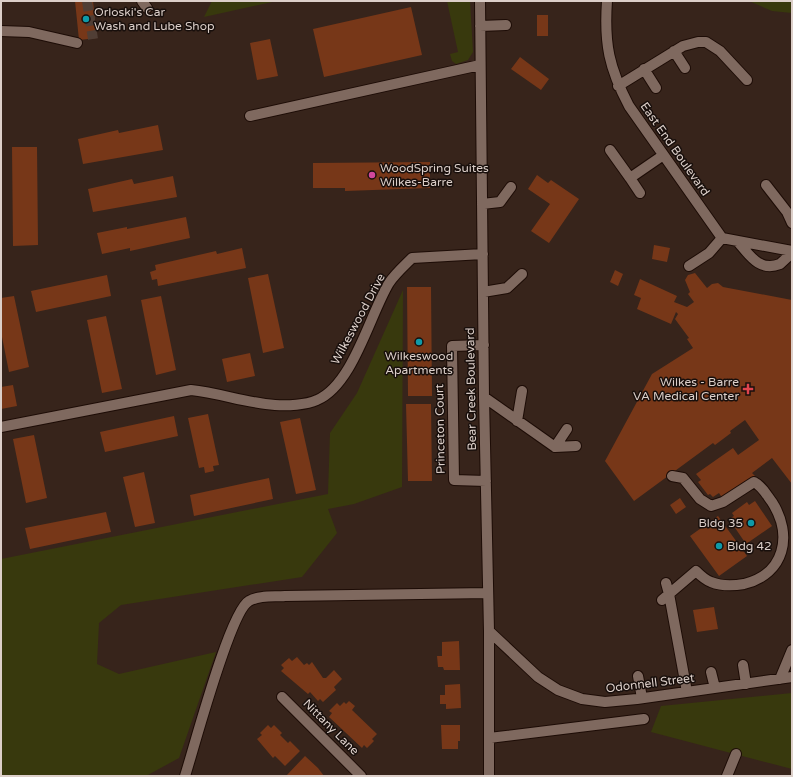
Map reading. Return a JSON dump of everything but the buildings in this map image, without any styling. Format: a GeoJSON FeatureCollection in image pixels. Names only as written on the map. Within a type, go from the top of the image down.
{"type":"FeatureCollection","features":[{"type":"Feature","properties":{"kind":"street","name":"Bear Creek Boulevard"},"geometry":{"type":"LineString","coordinates":[[480,1],[484,397],[489,631],[489,776]]}},
{"type":"Feature","properties":{"kind":"street","name":"East End Boulevard"},"geometry":{"type":"LineString","coordinates":[[607,1],[606,27],[608,55],[618,86],[629,106],[662,156],[722,238]]}},
{"type":"Feature","properties":{"kind":"street"},"geometry":{"type":"LineString","coordinates":[[480,26],[506,25]]}},
{"type":"Feature","properties":{"kind":"street"},"geometry":{"type":"LineString","coordinates":[[1,31],[30,32],[77,43]]}},
{"type":"Feature","properties":{"kind":"street"},"geometry":{"type":"LineString","coordinates":[[618,86],[674,51],[690,43],[706,42],[720,51],[747,80]]}},
{"type":"Feature","properties":{"kind":"street"},"geometry":{"type":"LineString","coordinates":[[674,51],[685,68]]}},
{"type":"Feature","properties":{"kind":"street"},"geometry":{"type":"LineString","coordinates":[[250,116],[480,65]]}},
{"type":"Feature","properties":{"kind":"street"},"geometry":{"type":"LineString","coordinates":[[644,69],[656,88]]}},
{"type":"Feature","properties":{"kind":"street"},"geometry":{"type":"LineString","coordinates":[[610,150],[640,192]]}},
{"type":"Feature","properties":{"kind":"street"},"geometry":{"type":"LineString","coordinates":[[630,178],[662,156]]}},
{"type":"Feature","properties":{"kind":"street"},"geometry":{"type":"LineString","coordinates":[[766,185],[787,212],[792,223]]}},
{"type":"Feature","properties":{"kind":"street"},"geometry":{"type":"LineString","coordinates":[[482,204],[500,202],[511,187]]}},
{"type":"Feature","properties":{"kind":"street"},"geometry":{"type":"LineString","coordinates":[[689,266],[709,253],[722,238],[739,243],[792,252]]}},
{"type":"Feature","properties":{"kind":"street"},"geometry":{"type":"LineString","coordinates":[[739,243],[753,261],[761,265],[780,264],[792,252]]}},
{"type":"Feature","properties":{"kind":"street","name":"Wilkeswood Drive"},"geometry":{"type":"LineString","coordinates":[[1,427],[192,390],[208,392],[234,399],[276,405],[317,400],[329,393],[340,381],[367,331],[390,282],[412,258],[483,254]]}},
{"type":"Feature","properties":{"kind":"street"},"geometry":{"type":"LineString","coordinates":[[483,292],[507,288],[522,274]]}},
{"type":"Feature","properties":{"kind":"street","name":"Princeton Court"},"geometry":{"type":"LineString","coordinates":[[484,345],[452,346],[454,480],[486,481]]}},
{"type":"Feature","properties":{"kind":"street"},"geometry":{"type":"LineString","coordinates":[[517,421],[522,391]]}},
{"type":"Feature","properties":{"kind":"street"},"geometry":{"type":"LineString","coordinates":[[484,397],[555,447],[576,446]]}},
{"type":"Feature","properties":{"kind":"street"},"geometry":{"type":"LineString","coordinates":[[555,447],[567,429]]}},
{"type":"Feature","properties":{"kind":"street"},"geometry":{"type":"LineString","coordinates":[[666,597],[696,571],[710,582],[723,585],[737,586],[761,578],[771,572],[778,562],[784,535],[783,524],[778,513],[760,485],[754,482],[723,502],[711,506],[700,499],[683,478],[672,476]]}},
{"type":"Feature","properties":{"kind":"street"},"geometry":{"type":"LineString","coordinates":[[666,583],[666,597],[687,692]]}},
{"type":"Feature","properties":{"kind":"street"},"geometry":{"type":"LineString","coordinates":[[185,776],[229,634],[240,610],[248,601],[260,598],[285,596],[488,593]]}},
{"type":"Feature","properties":{"kind":"street","name":"Odonnell Street"},"geometry":{"type":"LineString","coordinates":[[489,631],[538,677],[558,690],[582,699],[605,702],[780,679]]}},
{"type":"Feature","properties":{"kind":"street"},"geometry":{"type":"LineString","coordinates":[[780,679],[792,650]]}},
{"type":"Feature","properties":{"kind":"street"},"geometry":{"type":"LineString","coordinates":[[743,665],[746,684]]}},
{"type":"Feature","properties":{"kind":"street"},"geometry":{"type":"LineString","coordinates":[[711,672],[715,688]]}},
{"type":"Feature","properties":{"kind":"street"},"geometry":{"type":"LineString","coordinates":[[638,676],[642,698]]}},
{"type":"Feature","properties":{"kind":"street"},"geometry":{"type":"LineString","coordinates":[[780,679],[792,677]]}},
{"type":"Feature","properties":{"kind":"street","name":"Nittany Lane"},"geometry":{"type":"LineString","coordinates":[[282,697],[361,776]]}},
{"type":"Feature","properties":{"kind":"street"},"geometry":{"type":"LineString","coordinates":[[489,738],[644,719]]}},
{"type":"Feature","properties":{"kind":"street"},"geometry":{"type":"LineString","coordinates":[[727,776],[736,754]]}},
{"type":"Feature","properties":{"kind":"shaded area"},"geometry":{"type":"Polygon","coordinates":[[[212,1],[277,1],[204,17],[212,1]]]}},
{"type":"Feature","properties":{"kind":"shaded area"},"geometry":{"type":"Polygon","coordinates":[[[447,1],[470,1],[473,52],[468,60],[456,64],[452,61],[450,54],[458,52],[447,1]]]}},
{"type":"Feature","properties":{"kind":"shaded area"},"geometry":{"type":"Polygon","coordinates":[[[749,1],[792,1],[792,13],[772,11],[749,1]]]}},
{"type":"Feature","properties":{"kind":"shaded area"},"geometry":{"type":"Polygon","coordinates":[[[403,290],[402,487],[354,504],[328,509],[337,533],[302,577],[121,605],[99,623],[97,664],[119,674],[216,652],[179,758],[146,776],[1,776],[1,559],[328,494],[330,433],[357,393],[403,290]]]}},
{"type":"Feature","properties":{"kind":"shaded area"},"geometry":{"type":"Polygon","coordinates":[[[792,693],[792,769],[651,732],[661,706],[792,693]]]}},
{"type":"Feature","properties":{"kind":"tunnel"},"geometry":{"type":"LineString","coordinates":[[87,1],[93,39]]}},
{"type":"Feature","properties":{"kind":"place","name":"Orloski's Car Wash and Lube Shop"},"geometry":{"type":"Point","coordinates":[86,19]}},
{"type":"Feature","properties":{"kind":"place","name":"WoodSpring Suites Wilkes-Barre"},"geometry":{"type":"Point","coordinates":[372,175]}},
{"type":"Feature","properties":{"kind":"place","name":"Wilkeswood Apartments"},"geometry":{"type":"Point","coordinates":[419,342]}},
{"type":"Feature","properties":{"kind":"place","name":"Wilkes - Barre VA Medical Center"},"geometry":{"type":"Point","coordinates":[748,389]}},
{"type":"Feature","properties":{"kind":"place","name":"Bldg 35"},"geometry":{"type":"Point","coordinates":[751,523]}},
{"type":"Feature","properties":{"kind":"place","name":"Bldg 42"},"geometry":{"type":"Point","coordinates":[719,546]}}]}
